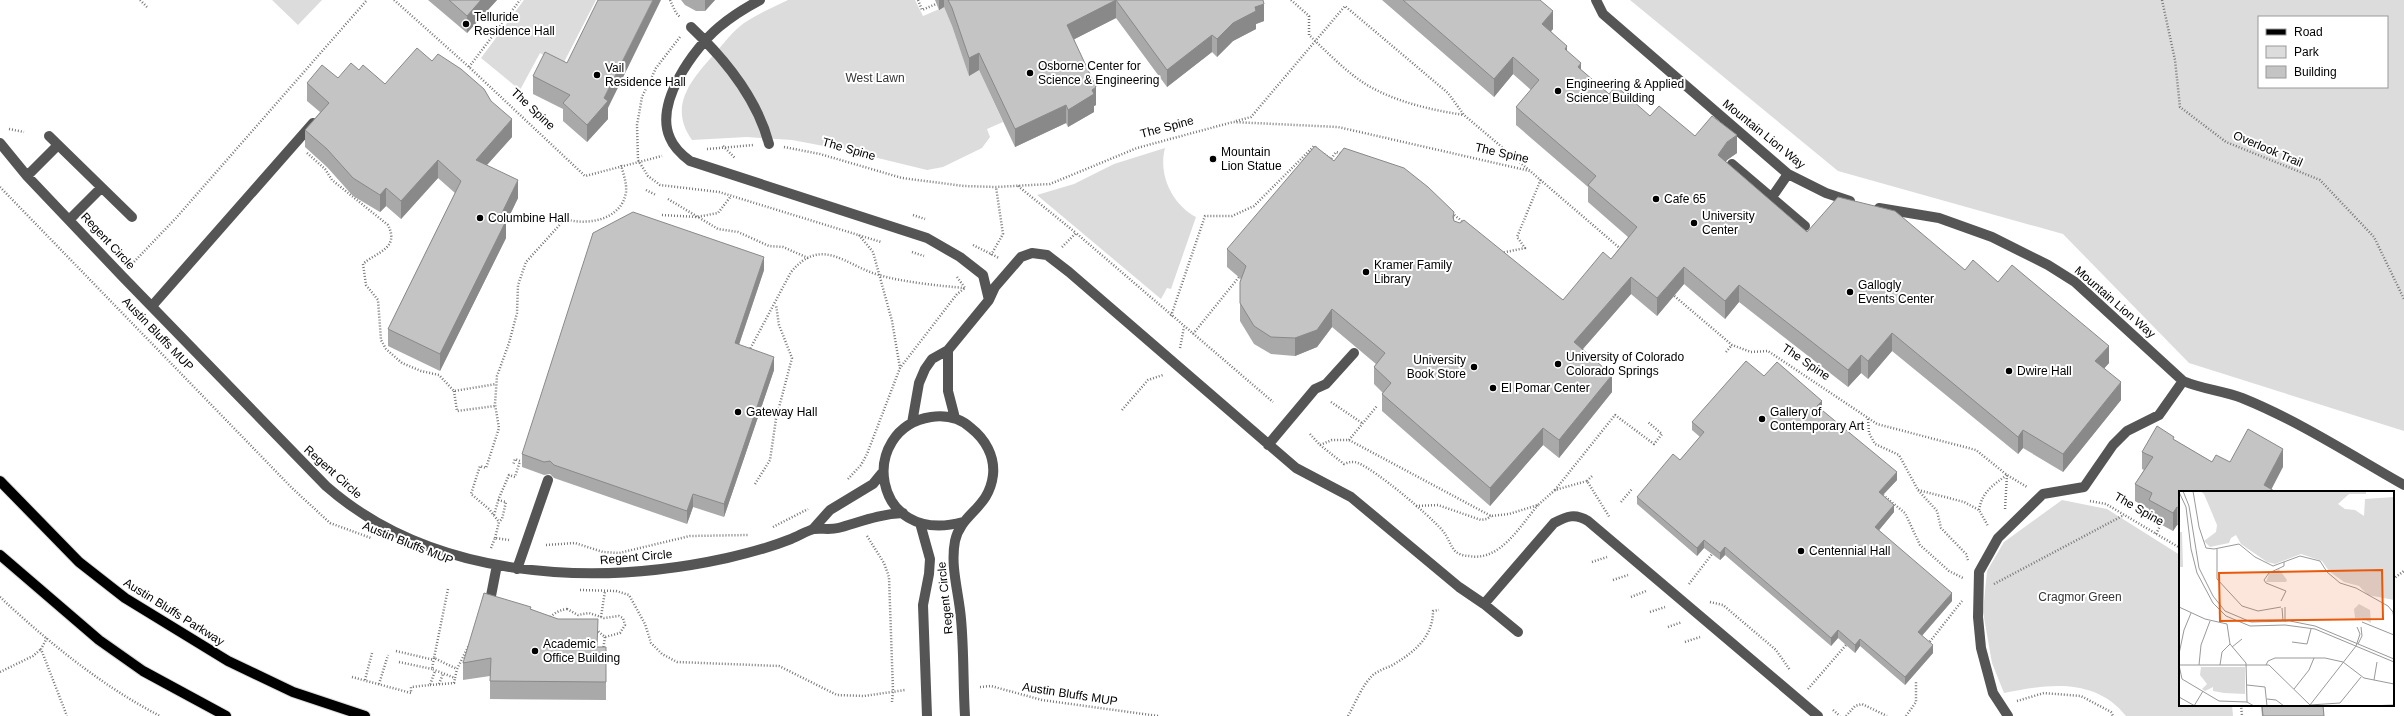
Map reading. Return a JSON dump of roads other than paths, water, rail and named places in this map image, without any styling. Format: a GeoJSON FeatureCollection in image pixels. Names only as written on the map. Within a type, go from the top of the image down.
{"type":"FeatureCollection","features":[{"type":"Feature","properties":{"kind":"main road","name":"Austin Bluffs Parkway"},"geometry":{"type":"LineString","coordinates":[[0,481],[79,562],[125,598],[234,664],[293,692],[365,716]]}},
{"type":"Feature","properties":{"kind":"main road"},"geometry":{"type":"LineString","coordinates":[[0,555],[99,640],[143,671],[226,716]]}},
{"type":"Feature","properties":{"kind":"street"},"geometry":{"type":"LineString","coordinates":[[760,0],[730,19],[706,41],[694,54],[679,78],[669,102],[667,129],[670,139],[679,152],[690,161],[932,241],[960,257],[983,275],[990,300]]}},
{"type":"Feature","properties":{"kind":"street","name":"Mountain Lion Way"},"geometry":{"type":"LineString","coordinates":[[1596,0],[1603,14],[1788,174],[1826,194],[1867,205],[1939,218],[1992,237],[2048,265],[2075,282],[2183,381],[2198,388],[2240,397],[2273,412],[2404,486]]}},
{"type":"Feature","properties":{"kind":"street"},"geometry":{"type":"LineString","coordinates":[[691,27],[731,68],[764,124],[769,144]]}},
{"type":"Feature","properties":{"kind":"street"},"geometry":{"type":"LineString","coordinates":[[152,306],[317,119]]}},
{"type":"Feature","properties":{"kind":"street"},"geometry":{"type":"LineString","coordinates":[[49,136],[132,217]]}},
{"type":"Feature","properties":{"kind":"street","name":"Regent Circle"},"geometry":{"type":"LineString","coordinates":[[0,143],[27,176],[302,462],[346,504],[387,527],[427,545],[496,565],[517,569],[569,574],[619,574],[727,558],[791,539],[813,529],[836,528],[874,516],[902,513]]}},
{"type":"Feature","properties":{"kind":"street"},"geometry":{"type":"LineString","coordinates":[[27,176],[58,145]]}},
{"type":"Feature","properties":{"kind":"street"},"geometry":{"type":"LineString","coordinates":[[1732,164],[1805,226]]}},
{"type":"Feature","properties":{"kind":"street"},"geometry":{"type":"LineString","coordinates":[[1772,197],[1788,174]]}},
{"type":"Feature","properties":{"kind":"street"},"geometry":{"type":"LineString","coordinates":[[70,219],[101,188]]}},
{"type":"Feature","properties":{"kind":"street"},"geometry":{"type":"LineString","coordinates":[[948,350],[948,391],[955,418],[939,416],[912,423],[919,383],[925,369],[932,359],[948,350],[990,300],[995,287],[1021,257],[1032,253],[1047,255],[1069,272],[1296,468],[1352,496],[1459,587],[1484,604],[1518,632]]}},
{"type":"Feature","properties":{"kind":"street"},"geometry":{"type":"LineString","coordinates":[[1268,445],[1315,389],[1326,384],[1354,353]]}},
{"type":"Feature","properties":{"kind":"street"},"geometry":{"type":"LineString","coordinates":[[2006,712],[1987,676],[1981,648],[1978,593],[1979,572],[1998,538],[2043,494],[2084,488],[2113,445],[2127,431],[2159,415],[2183,381]]}},
{"type":"Feature","properties":{"kind":"street","name":"Regent Circle"},"geometry":{"type":"LineString","coordinates":[[955,418],[967,425],[986,444],[992,458],[993,471],[988,496],[972,515],[963,522],[956,539],[954,554],[961,619],[965,716]]}},
{"type":"Feature","properties":{"kind":"street","name":"Regent Circle"},"geometry":{"type":"LineString","coordinates":[[813,529],[830,510],[873,484],[882,473],[892,444],[912,423]]}},
{"type":"Feature","properties":{"kind":"street"},"geometry":{"type":"LineString","coordinates":[[882,473],[888,496],[902,513],[920,523],[942,526],[963,522]]}},
{"type":"Feature","properties":{"kind":"street"},"geometry":{"type":"LineString","coordinates":[[517,569],[548,480]]}},
{"type":"Feature","properties":{"kind":"street"},"geometry":{"type":"LineString","coordinates":[[1484,604],[1554,523],[1566,516],[1579,515],[1818,716]]}},
{"type":"Feature","properties":{"kind":"street","name":"Regent Circle"},"geometry":{"type":"LineString","coordinates":[[920,523],[930,559],[929,574],[923,605],[927,716]]}},
{"type":"Feature","properties":{"kind":"street"},"geometry":{"type":"LineString","coordinates":[[490,606],[496,565]]}},
{"type":"Feature","properties":{"kind":"place","name":"Telluride Residence Hall"},"geometry":{"type":"Point","coordinates":[466,24]}},
{"type":"Feature","properties":{"kind":"place","name":"Osborne Center for Science & Engineering"},"geometry":{"type":"Point","coordinates":[1030,73]}},
{"type":"Feature","properties":{"kind":"place","name":"Vail Residence Hall"},"geometry":{"type":"Point","coordinates":[597,75]}},
{"type":"Feature","properties":{"kind":"place","name":"Engineering & Applied Science Building"},"geometry":{"type":"Point","coordinates":[1558,91]}},
{"type":"Feature","properties":{"kind":"place","name":"Mountain Lion Statue"},"geometry":{"type":"Point","coordinates":[1213,159]}},
{"type":"Feature","properties":{"kind":"place","name":"Cafe 65"},"geometry":{"type":"Point","coordinates":[1656,199]}},
{"type":"Feature","properties":{"kind":"place","name":"Columbine Hall"},"geometry":{"type":"Point","coordinates":[480,218]}},
{"type":"Feature","properties":{"kind":"place","name":"University Center"},"geometry":{"type":"Point","coordinates":[1694,223]}},
{"type":"Feature","properties":{"kind":"place","name":"Kramer Family Library"},"geometry":{"type":"Point","coordinates":[1366,272]}},
{"type":"Feature","properties":{"kind":"place","name":"Gallogly Events Center"},"geometry":{"type":"Point","coordinates":[1850,292]}},
{"type":"Feature","properties":{"kind":"place","name":"University of Colorado Colorado Springs"},"geometry":{"type":"Point","coordinates":[1558,364]}},
{"type":"Feature","properties":{"kind":"place","name":"University Book Store"},"geometry":{"type":"Point","coordinates":[1474,367]}},
{"type":"Feature","properties":{"kind":"place","name":"Dwire Hall"},"geometry":{"type":"Point","coordinates":[2009,371]}},
{"type":"Feature","properties":{"kind":"place","name":"El Pomar Center"},"geometry":{"type":"Point","coordinates":[1493,388]}},
{"type":"Feature","properties":{"kind":"place","name":"Gateway Hall"},"geometry":{"type":"Point","coordinates":[738,412]}},
{"type":"Feature","properties":{"kind":"place","name":"Gallery of Contemporary Art"},"geometry":{"type":"Point","coordinates":[1762,419]}},
{"type":"Feature","properties":{"kind":"place","name":"Centennial Hall"},"geometry":{"type":"Point","coordinates":[1801,551]}},
{"type":"Feature","properties":{"kind":"place","name":"Academic Office Building"},"geometry":{"type":"Point","coordinates":[535,651]}},
{"type":"Feature","properties":{"kind":"park label","name":"West Lawn"},"geometry":{"type":"Point","coordinates":[875,78]}},
{"type":"Feature","properties":{"kind":"park label","name":"Cragmor Green"},"geometry":{"type":"Point","coordinates":[2080,597]}}]}
